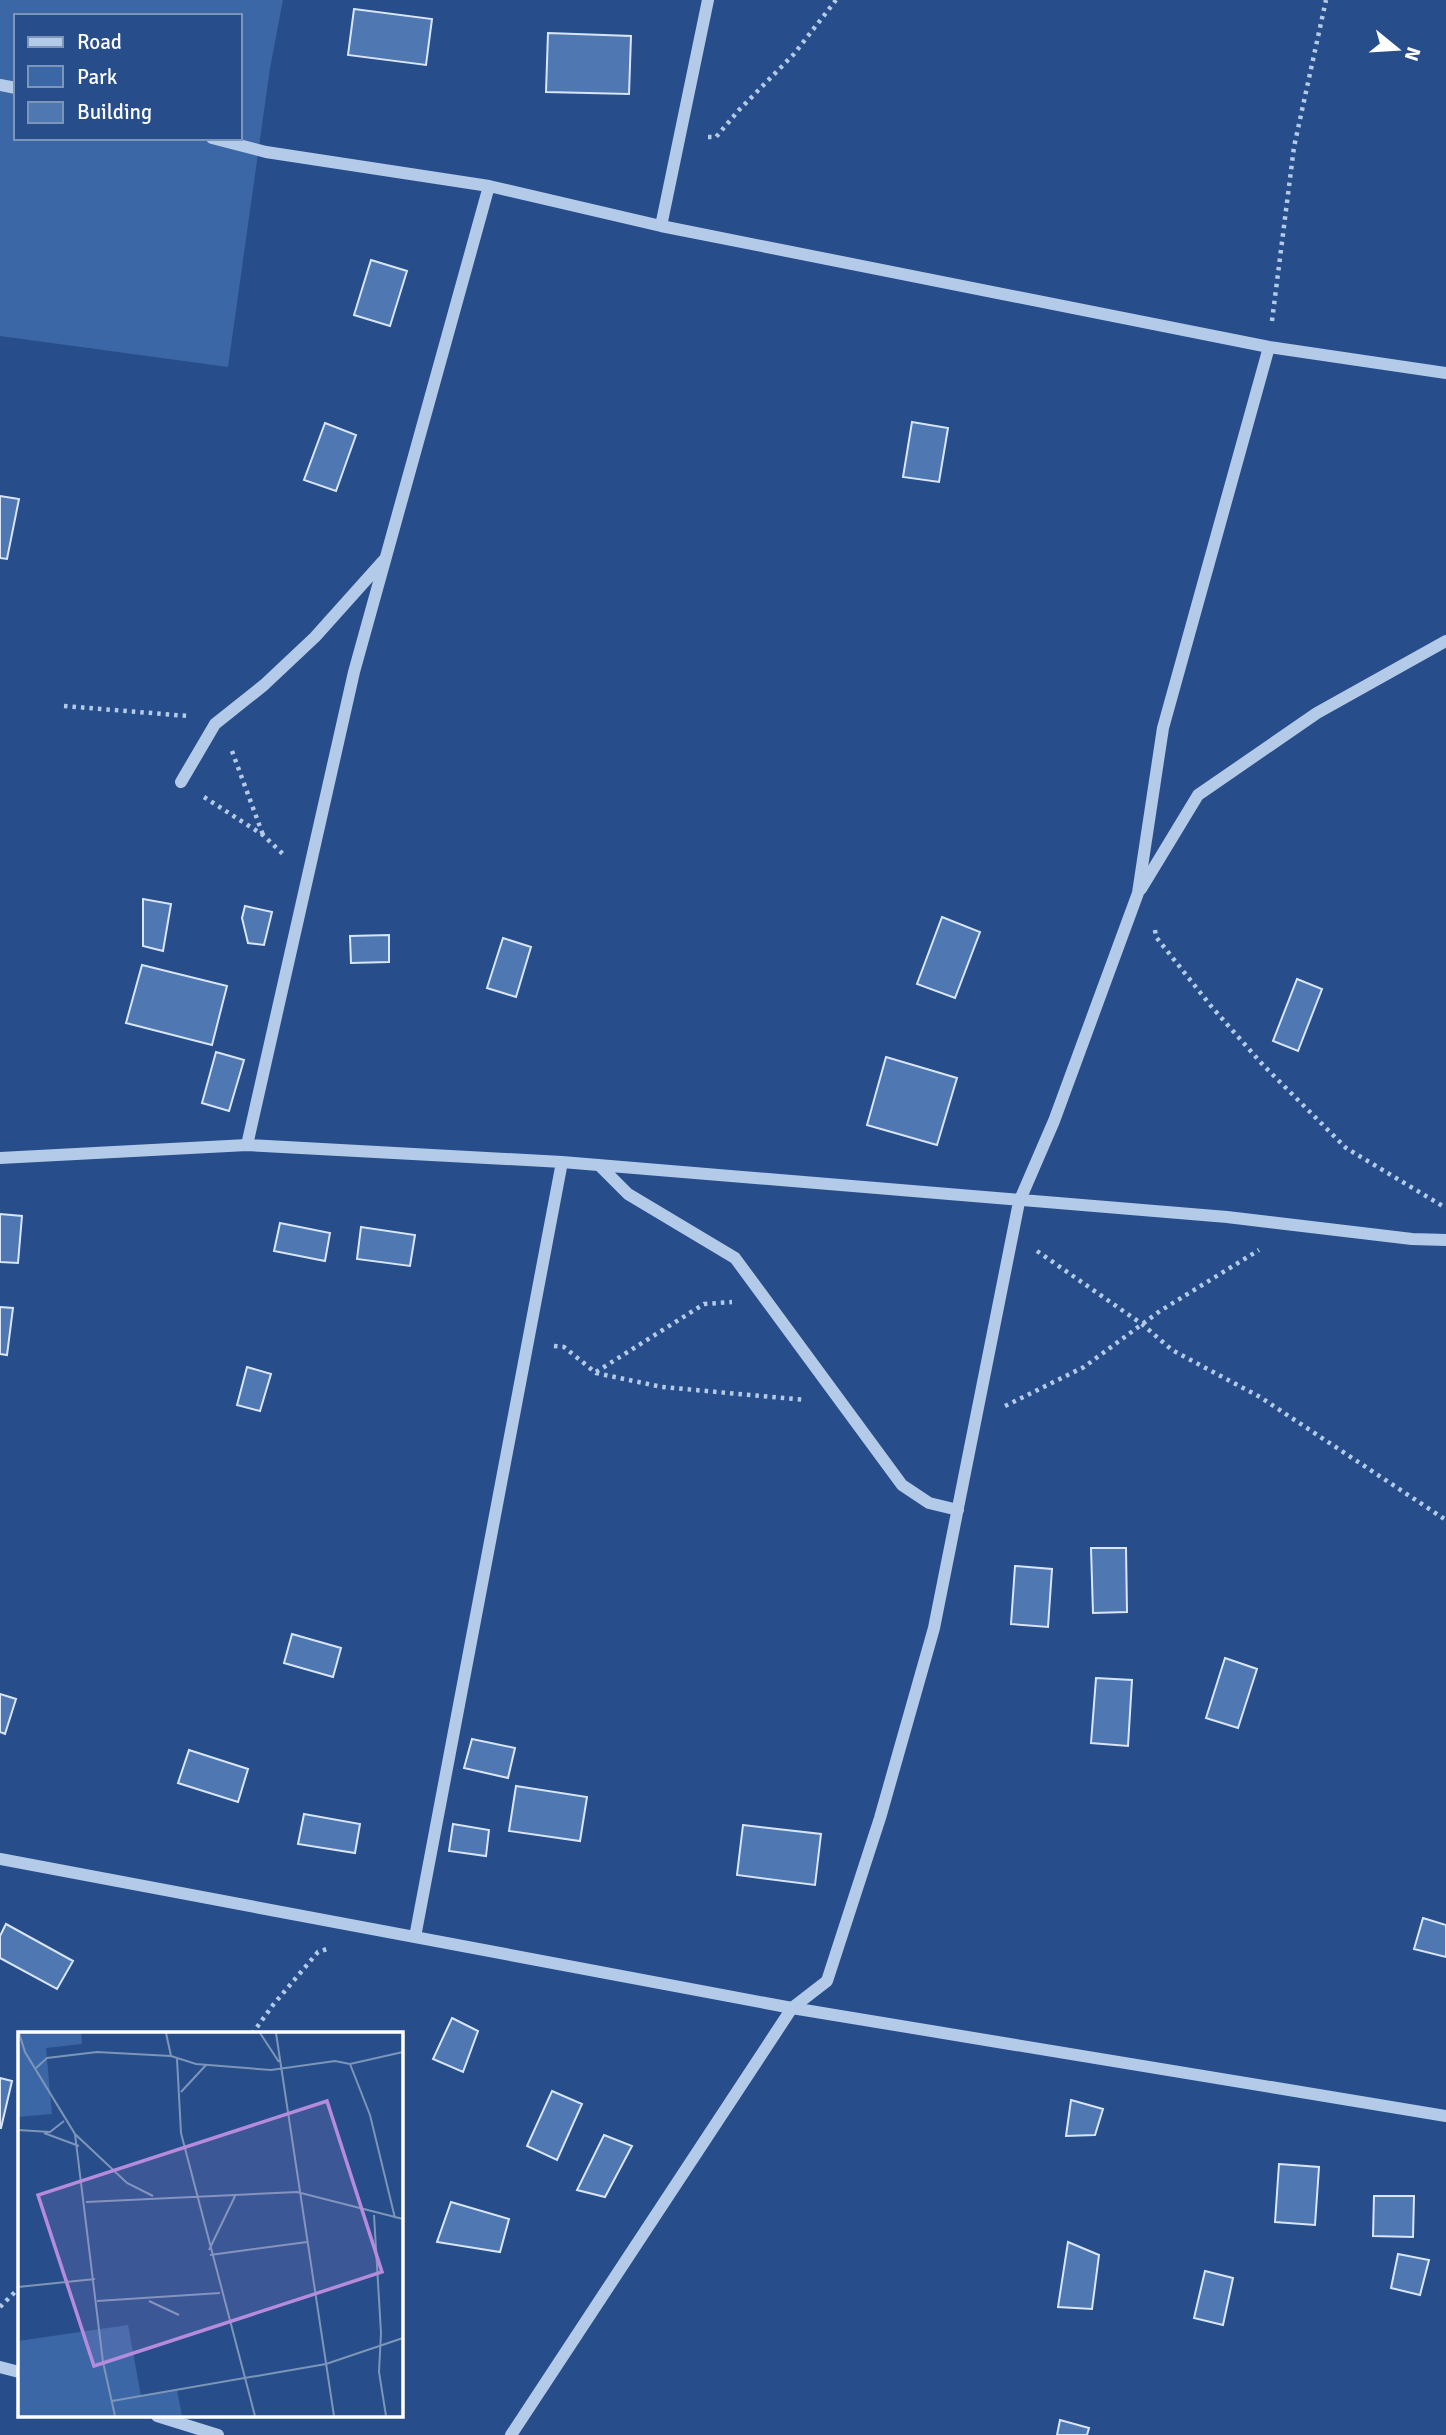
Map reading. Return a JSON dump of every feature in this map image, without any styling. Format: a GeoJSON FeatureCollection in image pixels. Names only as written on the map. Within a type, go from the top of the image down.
{"type":"FeatureCollection","features":[{"type":"Feature","properties":{"kind":"street"},"geometry":{"type":"LineString","coordinates":[[661,226],[708,0]]}},
{"type":"Feature","properties":{"kind":"street"},"geometry":{"type":"LineString","coordinates":[[220,140],[265,152],[489,186],[661,226],[1269,347],[1446,373]]}},
{"type":"Feature","properties":{"kind":"street"},"geometry":{"type":"LineString","coordinates":[[247,1145],[355,672],[489,186]]}},
{"type":"Feature","properties":{"kind":"street"},"geometry":{"type":"LineString","coordinates":[[1139,893],[1163,728],[1269,347]]}},
{"type":"Feature","properties":{"kind":"street"},"geometry":{"type":"LineString","coordinates":[[181,782],[215,724],[264,685],[315,637],[387,558]]}},
{"type":"Feature","properties":{"kind":"street"},"geometry":{"type":"LineString","coordinates":[[511,2435],[792,2008],[827,1980],[880,1818],[934,1628],[1019,1202],[1054,1121],[1139,893],[1198,795],[1317,713],[1446,641]]}},
{"type":"Feature","properties":{"kind":"street"},"geometry":{"type":"LineString","coordinates":[[0,1158],[247,1145],[562,1162],[1019,1202],[1227,1217],[1412,1239],[1446,1240]]}},
{"type":"Feature","properties":{"kind":"street"},"geometry":{"type":"LineString","coordinates":[[415,1937],[562,1162]]}},
{"type":"Feature","properties":{"kind":"street"},"geometry":{"type":"LineString","coordinates":[[599,1165],[628,1194],[735,1258],[902,1485],[929,1503],[958,1510]]}},
{"type":"Feature","properties":{"kind":"street"},"geometry":{"type":"LineString","coordinates":[[0,1859],[792,2008],[1446,2116]]}},
{"type":"Feature","properties":{"kind":"street"},"geometry":{"type":"LineString","coordinates":[[0,2367],[18,2372]]}},
{"type":"Feature","properties":{"kind":"street"},"geometry":{"type":"LineString","coordinates":[[163,2418],[218,2435]]}},
{"type":"Feature","properties":{"kind":"path"},"geometry":{"type":"LineString","coordinates":[[679,136],[716,137],[794,54],[836,0]]}},
{"type":"Feature","properties":{"kind":"path"},"geometry":{"type":"LineString","coordinates":[[1269,347],[1294,147],[1326,0]]}},
{"type":"Feature","properties":{"kind":"path"},"geometry":{"type":"LineString","coordinates":[[181,782],[263,835],[308,877]]}},
{"type":"Feature","properties":{"kind":"path"},"geometry":{"type":"LineString","coordinates":[[1146,881],[1156,937],[1263,1066],[1346,1148],[1446,1208]]}},
{"type":"Feature","properties":{"kind":"path"},"geometry":{"type":"LineString","coordinates":[[1013,1234],[1142,1324],[1172,1350],[1260,1397],[1446,1520]]}},
{"type":"Feature","properties":{"kind":"path"},"geometry":{"type":"LineString","coordinates":[[976,1420],[1084,1367],[1220,1272],[1252,1252],[1265,1248]]}},
{"type":"Feature","properties":{"kind":"path"},"geometry":{"type":"LineString","coordinates":[[596,1373],[704,1304],[765,1298]]}},
{"type":"Feature","properties":{"kind":"path"},"geometry":{"type":"LineString","coordinates":[[528,1343],[564,1347],[596,1373],[662,1387],[842,1403]]}},
{"type":"Feature","properties":{"kind":"path"},"geometry":{"type":"LineString","coordinates":[[254,2032],[318,1952],[331,1948]]}},
{"type":"Feature","properties":{"kind":"path"},"geometry":{"type":"LineString","coordinates":[[0,2307],[18,2289]]}},
{"type":"Feature","properties":{"kind":"green space"},"geometry":{"type":"Polygon","coordinates":[[[0,0],[283,0],[270,68],[228,367],[0,336],[0,0]]]}},
{"type":"Feature","properties":{"kind":"building"},"geometry":{"type":"Polygon","coordinates":[[[354,9],[432,19],[426,65],[348,55],[354,9]]]}},
{"type":"Feature","properties":{"kind":"building"},"geometry":{"type":"Polygon","coordinates":[[[548,33],[631,36],[629,94],[546,92],[548,33]]]}},
{"type":"Feature","properties":{"kind":"building"},"geometry":{"type":"Polygon","coordinates":[[[371,260],[407,271],[390,326],[354,315],[371,260]]]}},
{"type":"Feature","properties":{"kind":"building"},"geometry":{"type":"Polygon","coordinates":[[[912,422],[948,428],[939,482],[903,477],[912,422]]]}},
{"type":"Feature","properties":{"kind":"building"},"geometry":{"type":"Polygon","coordinates":[[[325,423],[356,435],[336,491],[304,480],[325,423]]]}},
{"type":"Feature","properties":{"kind":"building"},"geometry":{"type":"Polygon","coordinates":[[[0,496],[19,499],[7,559],[0,558],[0,496]]]}},
{"type":"Feature","properties":{"kind":"building"},"geometry":{"type":"Polygon","coordinates":[[[143,899],[171,904],[163,951],[143,946],[143,899]]]}},
{"type":"Feature","properties":{"kind":"building"},"geometry":{"type":"Polygon","coordinates":[[[245,906],[272,912],[264,945],[248,943],[242,918],[245,906]]]}},
{"type":"Feature","properties":{"kind":"building"},"geometry":{"type":"Polygon","coordinates":[[[942,917],[980,932],[955,998],[917,984],[942,917]]]}},
{"type":"Feature","properties":{"kind":"building"},"geometry":{"type":"Polygon","coordinates":[[[389,935],[389,962],[351,963],[350,936],[389,935]]]}},
{"type":"Feature","properties":{"kind":"building"},"geometry":{"type":"Polygon","coordinates":[[[503,938],[531,947],[516,997],[487,988],[503,938]]]}},
{"type":"Feature","properties":{"kind":"building"},"geometry":{"type":"Polygon","coordinates":[[[142,965],[227,986],[212,1045],[126,1023],[142,965]]]}},
{"type":"Feature","properties":{"kind":"building"},"geometry":{"type":"Polygon","coordinates":[[[1297,979],[1322,989],[1298,1051],[1273,1041],[1297,979]]]}},
{"type":"Feature","properties":{"kind":"building"},"geometry":{"type":"Polygon","coordinates":[[[216,1052],[244,1060],[229,1111],[202,1103],[216,1052]]]}},
{"type":"Feature","properties":{"kind":"building"},"geometry":{"type":"Polygon","coordinates":[[[886,1057],[957,1078],[937,1145],[867,1125],[886,1057]]]}},
{"type":"Feature","properties":{"kind":"building"},"geometry":{"type":"Polygon","coordinates":[[[0,1214],[22,1216],[18,1263],[0,1262],[0,1214]]]}},
{"type":"Feature","properties":{"kind":"building"},"geometry":{"type":"Polygon","coordinates":[[[280,1223],[330,1233],[325,1261],[274,1251],[280,1223]]]}},
{"type":"Feature","properties":{"kind":"building"},"geometry":{"type":"Polygon","coordinates":[[[361,1227],[415,1235],[410,1266],[357,1259],[361,1227]]]}},
{"type":"Feature","properties":{"kind":"building"},"geometry":{"type":"Polygon","coordinates":[[[0,1307],[13,1308],[7,1355],[0,1354],[0,1307]]]}},
{"type":"Feature","properties":{"kind":"building"},"geometry":{"type":"Polygon","coordinates":[[[247,1367],[271,1374],[260,1411],[237,1405],[247,1367]]]}},
{"type":"Feature","properties":{"kind":"building"},"geometry":{"type":"Polygon","coordinates":[[[1091,1548],[1126,1548],[1127,1612],[1093,1613],[1091,1548]]]}},
{"type":"Feature","properties":{"kind":"building"},"geometry":{"type":"Polygon","coordinates":[[[1015,1566],[1052,1569],[1048,1627],[1011,1624],[1015,1566]]]}},
{"type":"Feature","properties":{"kind":"building"},"geometry":{"type":"Polygon","coordinates":[[[292,1634],[341,1648],[333,1677],[284,1663],[292,1634]]]}},
{"type":"Feature","properties":{"kind":"building"},"geometry":{"type":"Polygon","coordinates":[[[1225,1658],[1257,1669],[1238,1728],[1206,1718],[1225,1658]]]}},
{"type":"Feature","properties":{"kind":"building"},"geometry":{"type":"Polygon","coordinates":[[[1096,1678],[1132,1680],[1128,1746],[1091,1743],[1096,1678]]]}},
{"type":"Feature","properties":{"kind":"building"},"geometry":{"type":"Polygon","coordinates":[[[0,1694],[16,1699],[5,1734],[0,1732],[0,1694]]]}},
{"type":"Feature","properties":{"kind":"building"},"geometry":{"type":"Polygon","coordinates":[[[472,1739],[515,1748],[508,1778],[464,1768],[472,1739]]]}},
{"type":"Feature","properties":{"kind":"building"},"geometry":{"type":"Polygon","coordinates":[[[189,1750],[248,1769],[238,1802],[178,1783],[189,1750]]]}},
{"type":"Feature","properties":{"kind":"building"},"geometry":{"type":"Polygon","coordinates":[[[516,1786],[587,1797],[580,1841],[509,1831],[516,1786]]]}},
{"type":"Feature","properties":{"kind":"building"},"geometry":{"type":"Polygon","coordinates":[[[304,1814],[360,1824],[355,1853],[298,1844],[304,1814]]]}},
{"type":"Feature","properties":{"kind":"building"},"geometry":{"type":"Polygon","coordinates":[[[453,1824],[489,1830],[486,1856],[449,1851],[453,1824]]]}},
{"type":"Feature","properties":{"kind":"building"},"geometry":{"type":"Polygon","coordinates":[[[743,1825],[821,1834],[815,1885],[737,1875],[743,1825]]]}},
{"type":"Feature","properties":{"kind":"building"},"geometry":{"type":"Polygon","coordinates":[[[1423,1918],[1446,1925],[1446,1957],[1414,1949],[1423,1918]]]}},
{"type":"Feature","properties":{"kind":"building"},"geometry":{"type":"Polygon","coordinates":[[[6,1924],[73,1961],[57,1989],[0,1958],[0,1936],[6,1924]]]}},
{"type":"Feature","properties":{"kind":"building"},"geometry":{"type":"Polygon","coordinates":[[[452,2018],[478,2031],[463,2072],[433,2059],[452,2018]]]}},
{"type":"Feature","properties":{"kind":"building"},"geometry":{"type":"Polygon","coordinates":[[[0,2078],[12,2081],[1,2128],[0,2128],[0,2078]]]}},
{"type":"Feature","properties":{"kind":"building"},"geometry":{"type":"Polygon","coordinates":[[[552,2091],[582,2104],[557,2160],[527,2146],[552,2091]]]}},
{"type":"Feature","properties":{"kind":"building"},"geometry":{"type":"Polygon","coordinates":[[[1071,2100],[1103,2109],[1095,2135],[1066,2136],[1071,2100]]]}},
{"type":"Feature","properties":{"kind":"building"},"geometry":{"type":"Polygon","coordinates":[[[604,2135],[632,2146],[605,2197],[577,2190],[604,2135]]]}},
{"type":"Feature","properties":{"kind":"building"},"geometry":{"type":"Polygon","coordinates":[[[1279,2164],[1319,2167],[1315,2225],[1275,2222],[1279,2164]]]}},
{"type":"Feature","properties":{"kind":"building"},"geometry":{"type":"Polygon","coordinates":[[[1374,2196],[1414,2196],[1413,2237],[1373,2236],[1374,2196]]]}},
{"type":"Feature","properties":{"kind":"building"},"geometry":{"type":"Polygon","coordinates":[[[451,2202],[509,2219],[500,2252],[437,2242],[451,2202]]]}},
{"type":"Feature","properties":{"kind":"building"},"geometry":{"type":"Polygon","coordinates":[[[1068,2242],[1099,2255],[1092,2309],[1058,2307],[1068,2242]]]}},
{"type":"Feature","properties":{"kind":"building"},"geometry":{"type":"Polygon","coordinates":[[[1398,2254],[1429,2260],[1420,2295],[1391,2288],[1398,2254]]]}},
{"type":"Feature","properties":{"kind":"building"},"geometry":{"type":"Polygon","coordinates":[[[1205,2271],[1233,2278],[1223,2325],[1194,2318],[1205,2271]]]}},
{"type":"Feature","properties":{"kind":"building"},"geometry":{"type":"Polygon","coordinates":[[[1060,2420],[1089,2428],[1087,2435],[1057,2435],[1060,2420]]]}}]}
